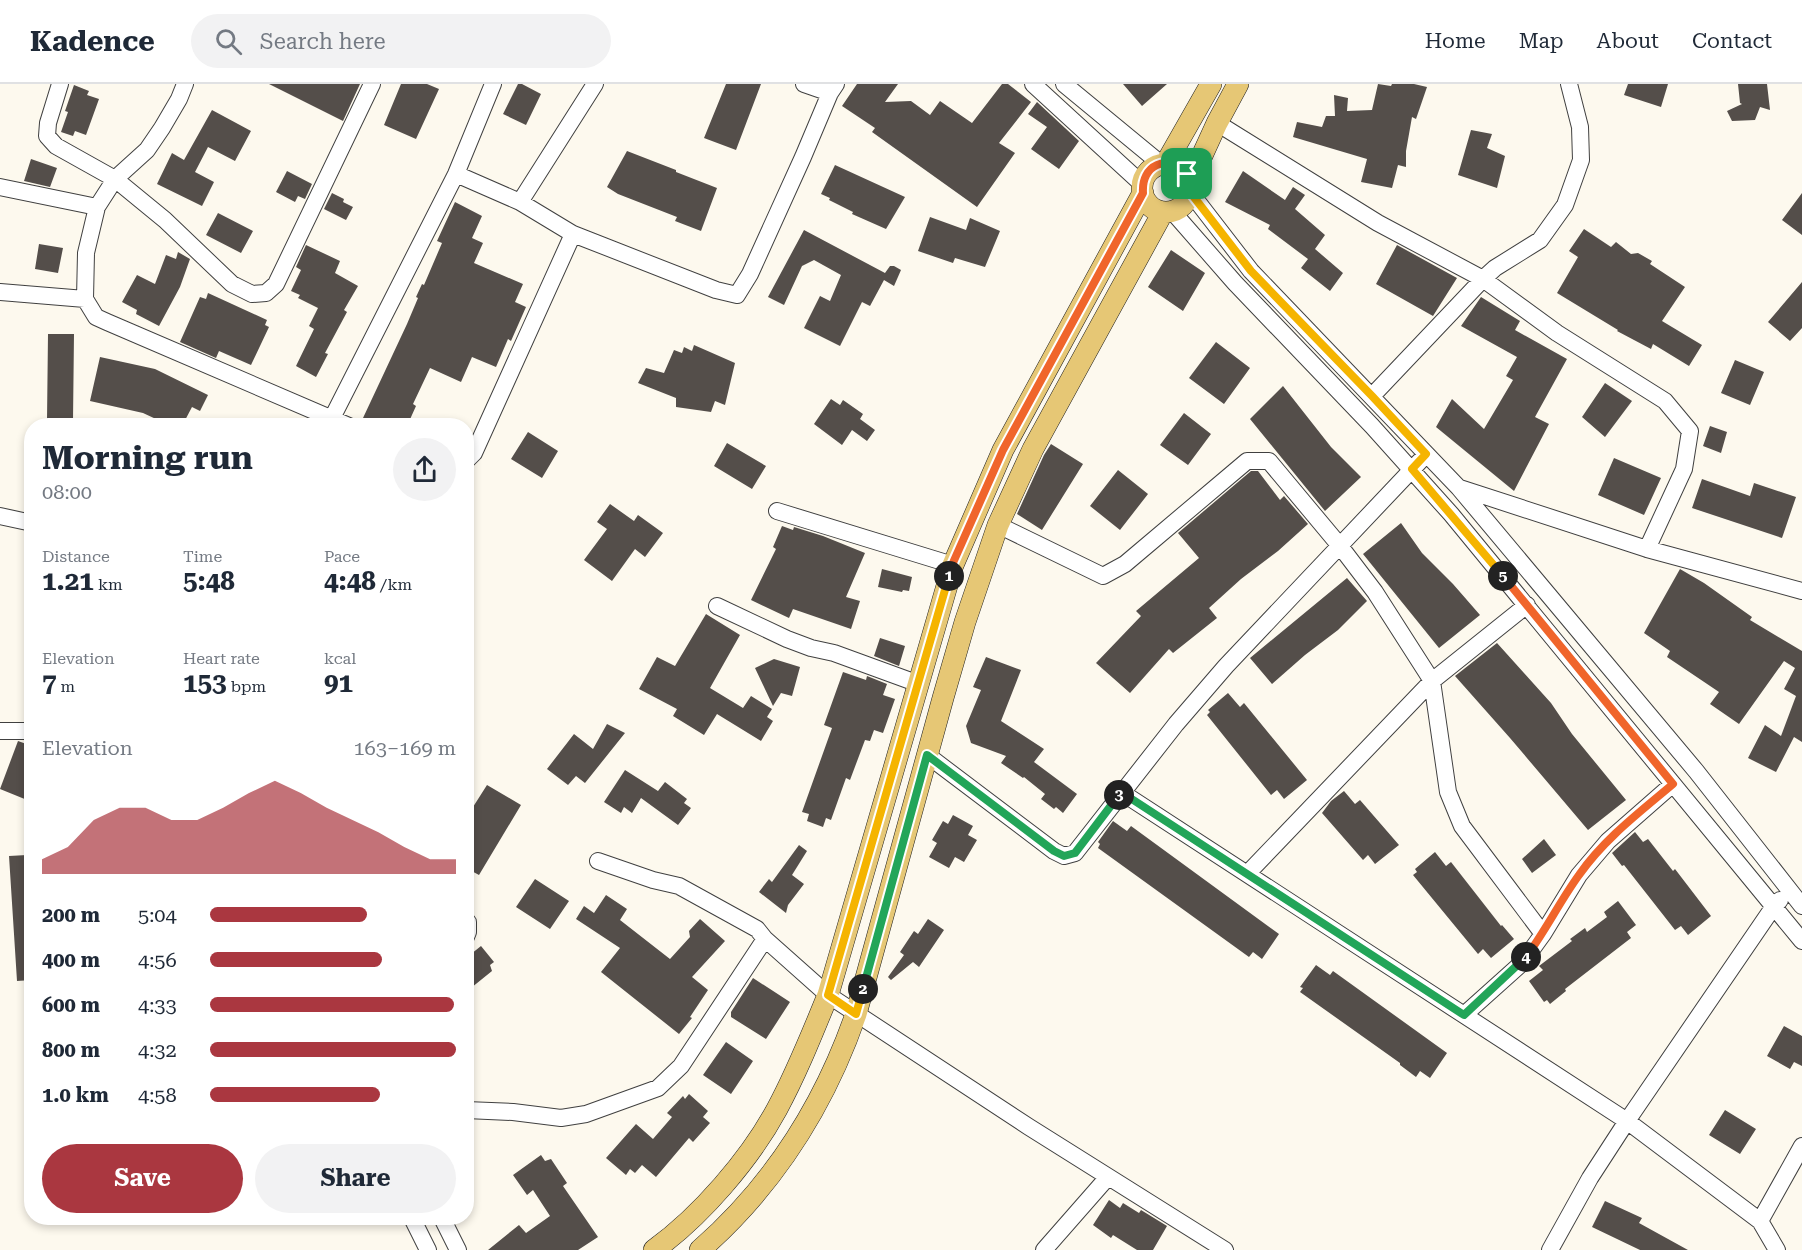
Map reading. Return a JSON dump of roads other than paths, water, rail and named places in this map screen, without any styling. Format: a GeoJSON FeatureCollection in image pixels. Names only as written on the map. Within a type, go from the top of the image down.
{"type":"FeatureCollection","features":[{"type":"Feature","properties":{"kind":"main road"},"geometry":{"type":"LineString","coordinates":[[1163,164],[1211,84]]}},
{"type":"Feature","properties":{"kind":"main road"},"geometry":{"type":"LineString","coordinates":[[1142,188],[1150,206],[1167,212],[1181,207],[1187,200],[1190,187],[1217,123],[1238,84]]}},
{"type":"Feature","properties":{"kind":"main road"},"geometry":{"type":"LineString","coordinates":[[654,1250],[704,1206],[735,1172],[777,1111],[803,1057],[828,995],[952,565],[1003,450],[1142,188],[1146,175],[1152,168],[1163,164],[1174,164],[1187,174],[1190,187]]}},
{"type":"Feature","properties":{"kind":"main road"},"geometry":{"type":"LineString","coordinates":[[700,1250],[737,1216],[774,1173],[812,1114],[837,1064],[856,1014],[965,621],[998,525],[1033,449],[1167,212]]}},
{"type":"Feature","properties":{"kind":"street"},"geometry":{"type":"LineString","coordinates":[[60,84],[48,123],[47,136],[56,146],[115,179],[165,220],[232,284],[252,294],[266,292],[276,284],[372,84]]}},
{"type":"Feature","properties":{"kind":"street"},"geometry":{"type":"LineString","coordinates":[[185,84],[173,109],[147,150],[115,179],[97,207],[86,253],[85,299],[96,317],[321,418]]}},
{"type":"Feature","properties":{"kind":"street"},"geometry":{"type":"LineString","coordinates":[[332,418],[456,174],[493,84]]}},
{"type":"Feature","properties":{"kind":"street"},"geometry":{"type":"LineString","coordinates":[[520,202],[596,84]]}},
{"type":"Feature","properties":{"kind":"street"},"geometry":{"type":"LineString","coordinates":[[456,174],[520,202],[573,234],[716,290],[736,295],[750,274],[833,88],[804,84]]}},
{"type":"Feature","properties":{"kind":"street"},"geometry":{"type":"LineString","coordinates":[[1033,84],[1142,188]]}},
{"type":"Feature","properties":{"kind":"street"},"geometry":{"type":"LineString","coordinates":[[1064,84],[1163,164]]}},
{"type":"Feature","properties":{"kind":"street"},"geometry":{"type":"LineString","coordinates":[[1372,396],[1483,279],[1540,240],[1565,205],[1581,160],[1580,127],[1569,84]]}},
{"type":"Feature","properties":{"kind":"street"},"geometry":{"type":"LineString","coordinates":[[1217,123],[1378,223],[1483,279],[1557,333],[1665,401],[1690,431],[1684,469],[1647,549]]}},
{"type":"Feature","properties":{"kind":"street"},"geometry":{"type":"LineString","coordinates":[[0,186],[97,207]]}},
{"type":"Feature","properties":{"kind":"street"},"geometry":{"type":"LineString","coordinates":[[1190,187],[1251,271],[1459,488],[1696,771],[1802,906]]}},
{"type":"Feature","properties":{"kind":"street"},"geometry":{"type":"LineString","coordinates":[[1167,212],[1412,469],[1527,605],[1802,941]]}},
{"type":"Feature","properties":{"kind":"street"},"geometry":{"type":"LineString","coordinates":[[474,453],[573,234]]}},
{"type":"Feature","properties":{"kind":"street"},"geometry":{"type":"LineString","coordinates":[[0,292],[85,299]]}},
{"type":"Feature","properties":{"kind":"street"},"geometry":{"type":"LineString","coordinates":[[927,755],[1054,851],[1064,856],[1075,853],[1121,792],[1226,666],[1426,454]]}},
{"type":"Feature","properties":{"kind":"street"},"geometry":{"type":"LineString","coordinates":[[998,525],[1103,576],[1125,564],[1247,461],[1269,461],[1375,592],[1432,681],[1448,792],[1462,826],[1543,934]]}},
{"type":"Feature","properties":{"kind":"street"},"geometry":{"type":"LineString","coordinates":[[1459,488],[1647,549],[1802,591]]}},
{"type":"Feature","properties":{"kind":"street"},"geometry":{"type":"LineString","coordinates":[[777,511],[952,565]]}},
{"type":"Feature","properties":{"kind":"street"},"geometry":{"type":"LineString","coordinates":[[0,516],[24,520]]}},
{"type":"Feature","properties":{"kind":"street"},"geometry":{"type":"LineString","coordinates":[[1247,874],[1432,681],[1527,605]]}},
{"type":"Feature","properties":{"kind":"street"},"geometry":{"type":"LineString","coordinates":[[717,606],[787,639],[834,653],[918,684]]}},
{"type":"Feature","properties":{"kind":"street"},"geometry":{"type":"LineString","coordinates":[[0,731],[24,731]]}},
{"type":"Feature","properties":{"kind":"street"},"geometry":{"type":"LineString","coordinates":[[1464,1015],[1522,963],[1543,934],[1579,875],[1608,841],[1673,784]]}},
{"type":"Feature","properties":{"kind":"street"},"geometry":{"type":"LineString","coordinates":[[1121,792],[1627,1121],[1760,1221],[1777,1250]]}},
{"type":"Feature","properties":{"kind":"street"},"geometry":{"type":"LineString","coordinates":[[598,861],[653,880],[679,886],[757,929],[765,939],[828,995],[1108,1177],[1226,1250]]}},
{"type":"Feature","properties":{"kind":"street"},"geometry":{"type":"LineString","coordinates":[[1550,1250],[1590,1178],[1627,1121],[1774,906],[1790,890]]}},
{"type":"Feature","properties":{"kind":"street"},"geometry":{"type":"LineString","coordinates":[[474,1110],[561,1118],[586,1114],[658,1088],[681,1066],[765,939]]}},
{"type":"Feature","properties":{"kind":"street"},"geometry":{"type":"LineString","coordinates":[[1760,1221],[1802,1146]]}},
{"type":"Feature","properties":{"kind":"street"},"geometry":{"type":"LineString","coordinates":[[1044,1250],[1108,1177]]}},
{"type":"Feature","properties":{"kind":"street"},"geometry":{"type":"LineString","coordinates":[[416,1225],[428,1250]]}},
{"type":"Feature","properties":{"kind":"street"},"geometry":{"type":"LineString","coordinates":[[446,1225],[458,1250]]}}]}
